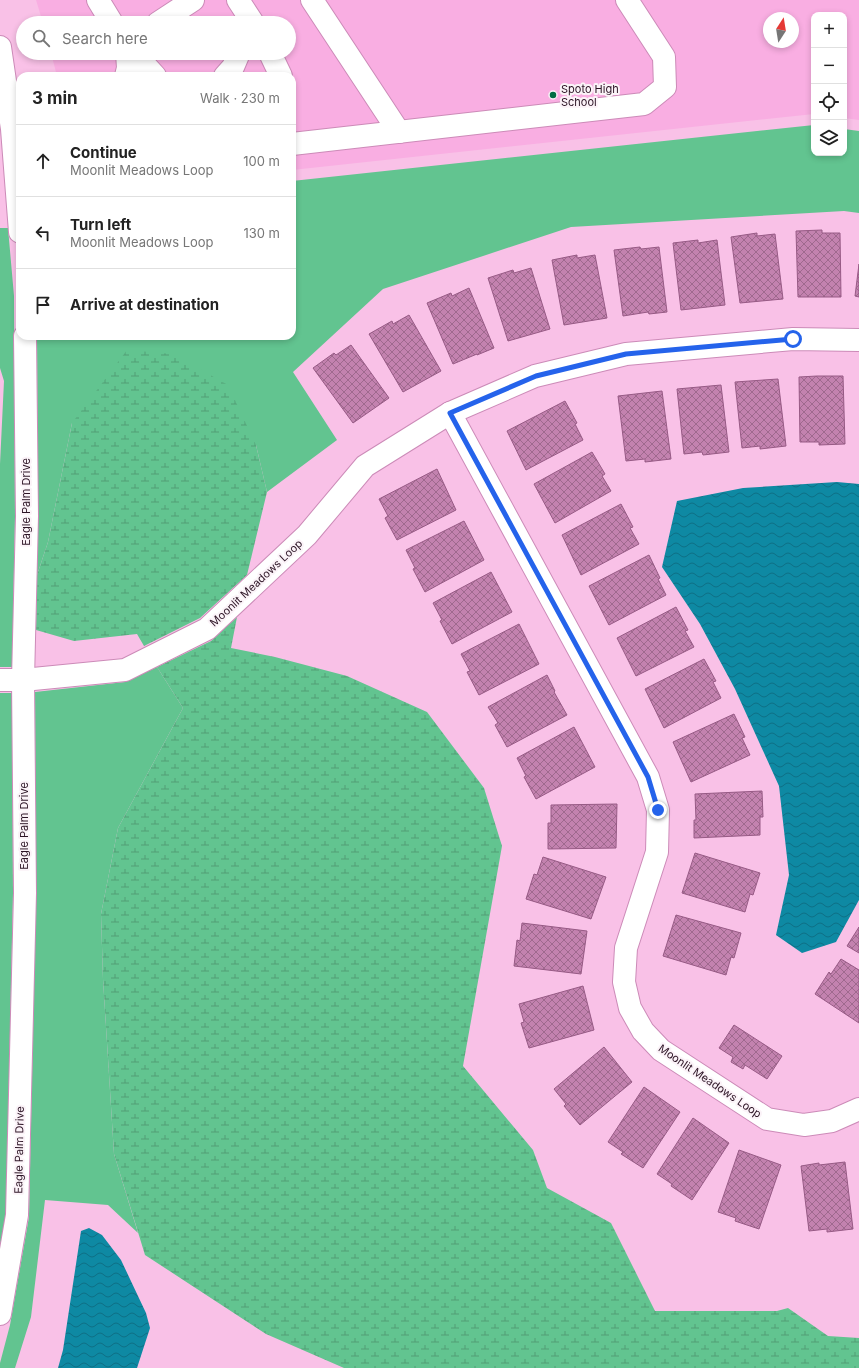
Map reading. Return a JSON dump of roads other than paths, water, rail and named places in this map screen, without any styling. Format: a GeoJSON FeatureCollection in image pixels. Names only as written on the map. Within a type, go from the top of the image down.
{"type":"FeatureCollection","features":[{"type":"Feature","properties":{"kind":"street"},"geometry":{"type":"LineString","coordinates":[[98,0],[108,16]]}},
{"type":"Feature","properties":{"kind":"street"},"geometry":{"type":"LineString","coordinates":[[169,16],[193,0]]}},
{"type":"Feature","properties":{"kind":"street"},"geometry":{"type":"LineString","coordinates":[[312,0],[399,132]]}},
{"type":"Feature","properties":{"kind":"street"},"geometry":{"type":"LineString","coordinates":[[296,144],[644,104],[665,87],[664,57],[627,0]]}},
{"type":"Feature","properties":{"kind":"street"},"geometry":{"type":"LineString","coordinates":[[0,47],[16,130]]}},
{"type":"Feature","properties":{"kind":"street"},"geometry":{"type":"LineString","coordinates":[[127,60],[127,72]]}},
{"type":"Feature","properties":{"kind":"street"},"geometry":{"type":"LineString","coordinates":[[140,60],[151,72]]}},
{"type":"Feature","properties":{"kind":"street"},"geometry":{"type":"LineString","coordinates":[[228,72],[236,60]]}},
{"type":"Feature","properties":{"kind":"street"},"geometry":{"type":"LineString","coordinates":[[273,60],[279,72]]}},
{"type":"Feature","properties":{"kind":"street","name":"Moonlit Meadows Loop"},"geometry":{"type":"LineString","coordinates":[[0,680],[24,680],[125,670],[207,629],[307,535],[365,466],[450,413],[536,376],[626,354],[793,339],[859,340]]}},
{"type":"Feature","properties":{"kind":"street","name":"Eagle Palm Drive"},"geometry":{"type":"LineString","coordinates":[[0,1314],[17,1215],[25,893],[24,680],[27,516],[26,340]]}},
{"type":"Feature","properties":{"kind":"street","name":"Moonlit Meadows Loop"},"geometry":{"type":"LineString","coordinates":[[450,413],[648,777],[658,810],[657,852],[626,948],[624,982],[630,1008],[643,1031],[661,1050],[767,1119],[804,1126],[832,1121],[859,1109]]}},
{"type":"Feature","properties":{"kind":"water"},"geometry":{"type":"Polygon","coordinates":[[[837,482],[859,484],[859,900],[836,942],[802,953],[776,935],[789,875],[779,786],[735,689],[700,624],[662,567],[677,501],[743,488],[837,482]]]}},
{"type":"Feature","properties":{"kind":"water"},"geometry":{"type":"Polygon","coordinates":[[[89,1228],[102,1235],[121,1260],[146,1313],[150,1328],[137,1368],[58,1368],[63,1350],[81,1231],[89,1228]]]}},
{"type":"Feature","properties":{"kind":"place","name":"Spoto High School"},"geometry":{"type":"Point","coordinates":[553,95]}}]}
